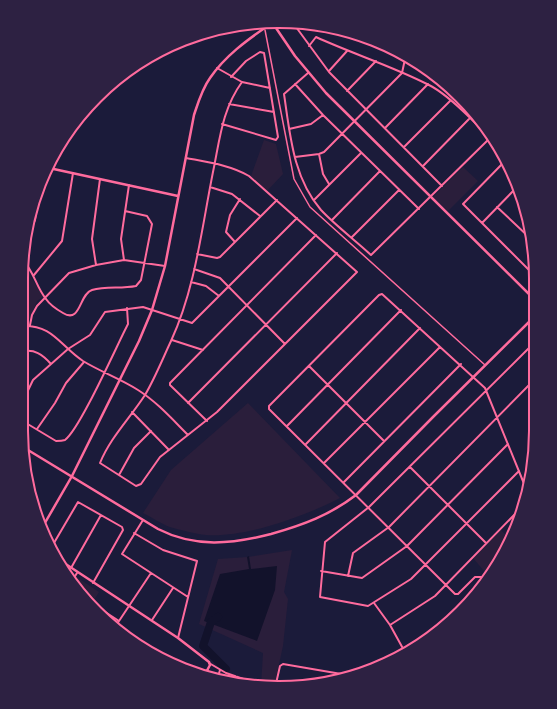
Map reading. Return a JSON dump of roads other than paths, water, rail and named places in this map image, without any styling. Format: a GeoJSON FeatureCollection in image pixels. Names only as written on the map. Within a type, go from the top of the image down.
{"type":"FeatureCollection","features":[{"type":"Feature","properties":{"kind":"street"},"geometry":{"type":"LineString","coordinates":[[276,28],[308,72],[354,122],[529,294]]}},
{"type":"Feature","properties":{"kind":"street"},"geometry":{"type":"LineString","coordinates":[[45,522],[72,476],[120,380],[152,310],[165,266],[194,115],[209,79],[217,68],[237,48],[264,29]]}},
{"type":"Feature","properties":{"kind":"street"},"geometry":{"type":"LineString","coordinates":[[298,29],[329,72],[443,186]]}},
{"type":"Feature","properties":{"kind":"street"},"geometry":{"type":"LineString","coordinates":[[264,30],[294,179],[310,207],[486,365]]}},
{"type":"Feature","properties":{"kind":"street"},"geometry":{"type":"LineString","coordinates":[[309,46],[316,37],[428,84],[450,101],[478,127]]}},
{"type":"Feature","properties":{"kind":"street"},"geometry":{"type":"LineString","coordinates":[[329,72],[347,51]]}},
{"type":"Feature","properties":{"kind":"street"},"geometry":{"type":"LineString","coordinates":[[222,124],[276,140],[278,137],[264,53],[262,52],[246,61],[231,77]]}},
{"type":"Feature","properties":{"kind":"street"},"geometry":{"type":"LineString","coordinates":[[347,91],[376,61]]}},
{"type":"Feature","properties":{"kind":"street"},"geometry":{"type":"LineString","coordinates":[[295,158],[324,152],[402,73],[404,62]]}},
{"type":"Feature","properties":{"kind":"street"},"geometry":{"type":"LineString","coordinates":[[217,68],[242,82],[270,88]]}},
{"type":"Feature","properties":{"kind":"street"},"geometry":{"type":"LineString","coordinates":[[308,72],[284,94],[289,129],[301,179],[314,200],[332,220],[371,255],[373,255],[488,140]]}},
{"type":"Feature","properties":{"kind":"street"},"geometry":{"type":"LineString","coordinates":[[186,158],[214,163],[243,172],[255,180],[356,270],[356,274],[207,421],[169,450],[152,466],[140,485],[136,486],[100,463],[106,450],[145,395],[172,340],[180,320],[194,269],[214,163],[222,124],[229,104],[242,82]]}},
{"type":"Feature","properties":{"kind":"street"},"geometry":{"type":"LineString","coordinates":[[295,84],[323,115],[419,209]]}},
{"type":"Feature","properties":{"kind":"street"},"geometry":{"type":"LineString","coordinates":[[385,128],[428,84]]}},
{"type":"Feature","properties":{"kind":"street"},"geometry":{"type":"LineString","coordinates":[[404,147],[450,101]]}},
{"type":"Feature","properties":{"kind":"street"},"geometry":{"type":"LineString","coordinates":[[229,104],[274,112]]}},
{"type":"Feature","properties":{"kind":"street"},"geometry":{"type":"LineString","coordinates":[[289,129],[311,124],[323,115]]}},
{"type":"Feature","properties":{"kind":"street"},"geometry":{"type":"LineString","coordinates":[[423,166],[469,119]]}},
{"type":"Feature","properties":{"kind":"street"},"geometry":{"type":"LineString","coordinates":[[314,200],[361,152]]}},
{"type":"Feature","properties":{"kind":"street"},"geometry":{"type":"LineString","coordinates":[[319,154],[323,174],[329,184]]}},
{"type":"Feature","properties":{"kind":"street"},"geometry":{"type":"LineString","coordinates":[[501,165],[463,203],[528,269]]}},
{"type":"Feature","properties":{"kind":"street"},"geometry":{"type":"LineString","coordinates":[[54,169],[178,196]]}},
{"type":"Feature","properties":{"kind":"street"},"geometry":{"type":"LineString","coordinates":[[332,220],[380,171]]}},
{"type":"Feature","properties":{"kind":"street"},"geometry":{"type":"LineString","coordinates":[[34,275],[62,241],[72,173]]}},
{"type":"Feature","properties":{"kind":"street"},"geometry":{"type":"LineString","coordinates":[[96,265],[92,239],[100,179]]}},
{"type":"Feature","properties":{"kind":"street"},"geometry":{"type":"LineString","coordinates":[[124,260],[121,239],[129,185]]}},
{"type":"Feature","properties":{"kind":"street"},"geometry":{"type":"LineString","coordinates":[[210,187],[230,192],[260,216]]}},
{"type":"Feature","properties":{"kind":"street"},"geometry":{"type":"LineString","coordinates":[[352,237],[399,190]]}},
{"type":"Feature","properties":{"kind":"street"},"geometry":{"type":"LineString","coordinates":[[482,222],[513,191]]}},
{"type":"Feature","properties":{"kind":"street"},"geometry":{"type":"LineString","coordinates":[[235,242],[226,232],[231,212],[240,199]]}},
{"type":"Feature","properties":{"kind":"street"},"geometry":{"type":"LineString","coordinates":[[197,254],[219,258],[277,200]]}},
{"type":"Feature","properties":{"kind":"street"},"geometry":{"type":"LineString","coordinates":[[497,207],[525,233]]}},
{"type":"Feature","properties":{"kind":"street"},"geometry":{"type":"LineString","coordinates":[[29,268],[34,275],[45,298],[67,315],[72,315],[78,312],[85,295],[92,290],[130,287],[138,284],[141,280],[145,263],[151,227],[150,221],[145,215],[125,211]]}},
{"type":"Feature","properties":{"kind":"street"},"geometry":{"type":"LineString","coordinates":[[28,390],[33,380],[51,364],[68,349],[90,335],[105,312],[143,307],[192,323],[297,218]]}},
{"type":"Feature","properties":{"kind":"street"},"geometry":{"type":"LineString","coordinates":[[207,421],[170,384],[316,235]]}},
{"type":"Feature","properties":{"kind":"street"},"geometry":{"type":"LineString","coordinates":[[188,403],[337,253]]}},
{"type":"Feature","properties":{"kind":"street"},"geometry":{"type":"LineString","coordinates":[[165,266],[124,260],[96,265],[69,273],[34,311],[30,326],[52,333],[84,362],[120,380],[145,395],[157,404],[188,436]]}},
{"type":"Feature","properties":{"kind":"street"},"geometry":{"type":"LineString","coordinates":[[194,269],[216,276],[229,286],[286,344]]}},
{"type":"Feature","properties":{"kind":"street"},"geometry":{"type":"LineString","coordinates":[[191,282],[206,286],[219,296]]}},
{"type":"Feature","properties":{"kind":"street"},"geometry":{"type":"LineString","coordinates":[[482,577],[475,577],[457,594],[269,409],[269,406],[379,295],[382,294],[474,377],[486,391],[498,417],[523,482]]}},
{"type":"Feature","properties":{"kind":"street"},"geometry":{"type":"LineString","coordinates":[[28,424],[56,441],[66,438],[79,421],[128,322],[127,308]]}},
{"type":"Feature","properties":{"kind":"street"},"geometry":{"type":"LineString","coordinates":[[287,426],[401,310]]}},
{"type":"Feature","properties":{"kind":"street"},"geometry":{"type":"LineString","coordinates":[[29,451],[163,531],[185,539],[204,542],[228,543],[247,540],[305,524],[342,506],[356,495],[529,322]]}},
{"type":"Feature","properties":{"kind":"street"},"geometry":{"type":"LineString","coordinates":[[305,445],[420,328]]}},
{"type":"Feature","properties":{"kind":"street"},"geometry":{"type":"LineString","coordinates":[[172,340],[203,350]]}},
{"type":"Feature","properties":{"kind":"street"},"geometry":{"type":"LineString","coordinates":[[324,463],[441,347]]}},
{"type":"Feature","properties":{"kind":"street"},"geometry":{"type":"LineString","coordinates":[[519,471],[411,579],[374,603],[366,607],[320,597],[324,542],[369,507],[529,348]]}},
{"type":"Feature","properties":{"kind":"street"},"geometry":{"type":"LineString","coordinates":[[28,350],[39,353],[51,364]]}},
{"type":"Feature","properties":{"kind":"street"},"geometry":{"type":"LineString","coordinates":[[37,429],[55,403],[66,383],[84,362]]}},
{"type":"Feature","properties":{"kind":"street"},"geometry":{"type":"LineString","coordinates":[[344,482],[460,364]]}},
{"type":"Feature","properties":{"kind":"street"},"geometry":{"type":"LineString","coordinates":[[309,366],[384,441]]}},
{"type":"Feature","properties":{"kind":"street"},"geometry":{"type":"LineString","coordinates":[[348,576],[353,553],[389,528],[529,386]]}},
{"type":"Feature","properties":{"kind":"street"},"geometry":{"type":"LineString","coordinates":[[132,412],[169,450]]}},
{"type":"Feature","properties":{"kind":"street"},"geometry":{"type":"LineString","coordinates":[[119,475],[134,448],[151,431]]}},
{"type":"Feature","properties":{"kind":"street"},"geometry":{"type":"LineString","coordinates":[[321,571],[362,578],[407,546],[508,444]]}},
{"type":"Feature","properties":{"kind":"street"},"geometry":{"type":"LineString","coordinates":[[410,467],[486,543]]}},
{"type":"Feature","properties":{"kind":"street"},"geometry":{"type":"LineString","coordinates":[[55,542],[78,502],[122,527],[123,530],[93,584]]}},
{"type":"Feature","properties":{"kind":"street"},"geometry":{"type":"LineString","coordinates":[[390,625],[435,596],[515,514]]}},
{"type":"Feature","properties":{"kind":"street"},"geometry":{"type":"LineString","coordinates":[[71,568],[101,515]]}},
{"type":"Feature","properties":{"kind":"street"},"geometry":{"type":"LineString","coordinates":[[143,520],[122,554],[188,597]]}},
{"type":"Feature","properties":{"kind":"street"},"geometry":{"type":"LineString","coordinates":[[134,533],[163,550],[196,560],[178,638]]}},
{"type":"Feature","properties":{"kind":"street"},"geometry":{"type":"LineString","coordinates":[[67,566],[93,584],[178,638],[220,670],[241,678]]}},
{"type":"Feature","properties":{"kind":"street"},"geometry":{"type":"LineString","coordinates":[[106,612],[119,621],[151,573]]}},
{"type":"Feature","properties":{"kind":"street"},"geometry":{"type":"LineString","coordinates":[[151,621],[173,588]]}},
{"type":"Feature","properties":{"kind":"street"},"geometry":{"type":"LineString","coordinates":[[374,603],[404,647]]}},
{"type":"Feature","properties":{"kind":"street"},"geometry":{"type":"LineString","coordinates":[[206,670],[209,662]]}},
{"type":"Feature","properties":{"kind":"street"},"geometry":{"type":"LineString","coordinates":[[277,681],[280,666],[283,664],[338,673]]}},
{"type":"Feature","properties":{"kind":"waterway"},"geometry":{"type":"LineString","coordinates":[[218,617],[211,622],[203,646],[226,669]]}}]}
